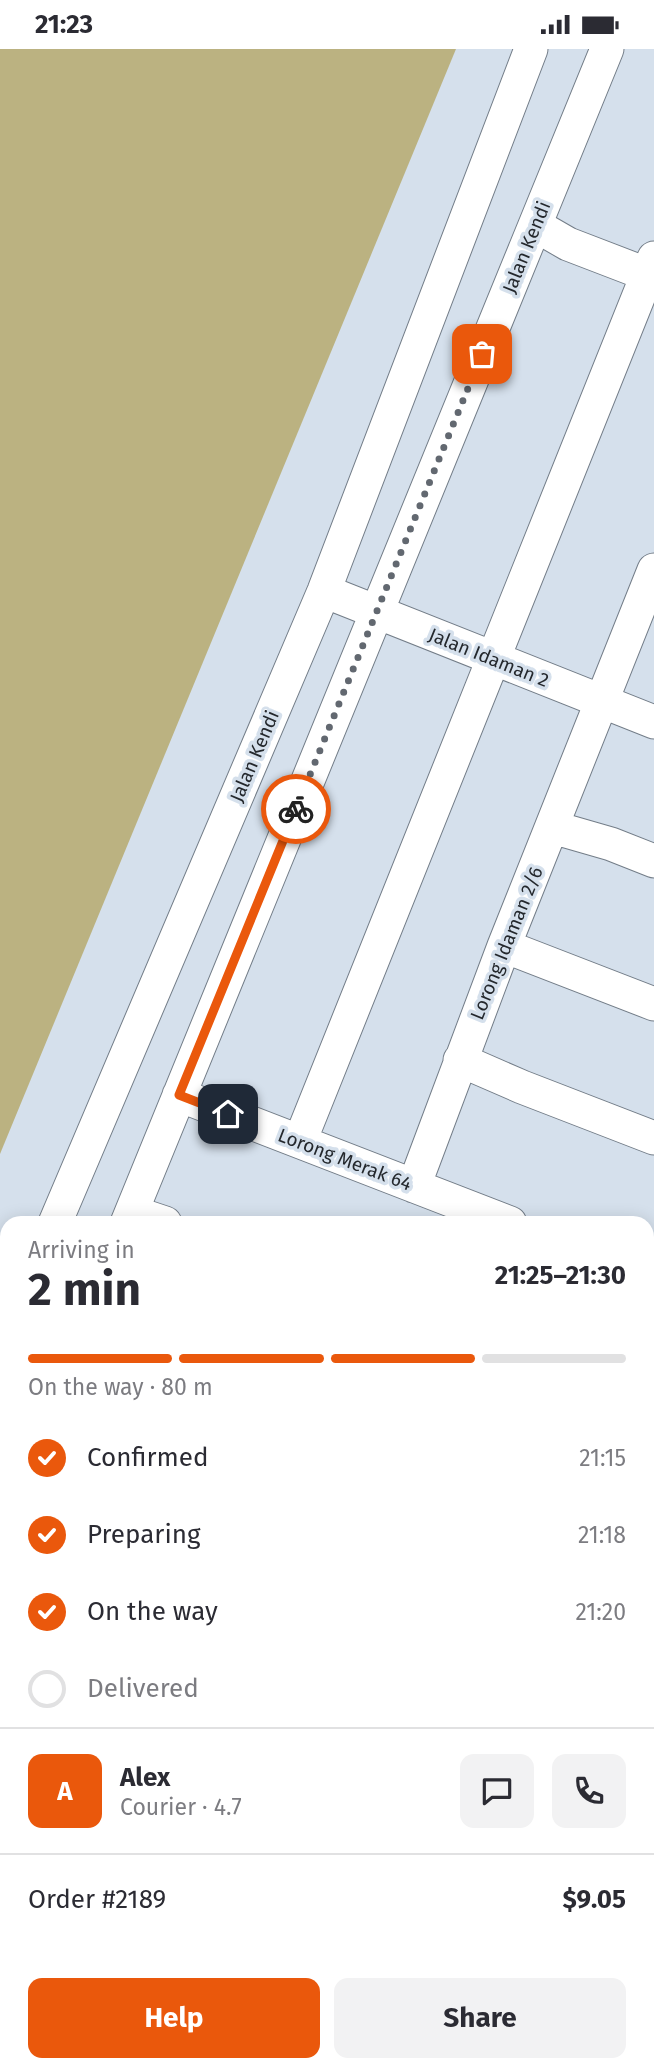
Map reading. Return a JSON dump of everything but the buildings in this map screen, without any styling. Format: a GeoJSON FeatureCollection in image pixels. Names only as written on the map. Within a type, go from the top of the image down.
{"type":"FeatureCollection","features":[{"type":"Feature","properties":{"kind":"street","name":"Jalan Kendi"},"geometry":{"type":"LineString","coordinates":[[58,1216],[324,591],[531,49]]}},
{"type":"Feature","properties":{"kind":"street","name":"Jalan Kendi"},"geometry":{"type":"LineString","coordinates":[[129,1216],[607,49]]}},
{"type":"Feature","properties":{"kind":"street"},"geometry":{"type":"LineString","coordinates":[[300,1141],[652,270],[568,244],[535,225]]}},
{"type":"Feature","properties":{"kind":"street","name":"Lorong Idaman 2/6"},"geometry":{"type":"LineString","coordinates":[[414,1186],[504,946],[654,570]]}},
{"type":"Feature","properties":{"kind":"street","name":"Jalan Idaman 2"},"geometry":{"type":"LineString","coordinates":[[324,591],[654,722]]}},
{"type":"Feature","properties":{"kind":"street"},"geometry":{"type":"LineString","coordinates":[[552,827],[611,844],[654,861]]}},
{"type":"Feature","properties":{"kind":"street"},"geometry":{"type":"LineString","coordinates":[[504,946],[654,1005]]}},
{"type":"Feature","properties":{"kind":"street"},"geometry":{"type":"LineString","coordinates":[[460,1059],[522,1087],[654,1138]]}},
{"type":"Feature","properties":{"kind":"street","name":"Lorong Merak 64"},"geometry":{"type":"LineString","coordinates":[[179,1095],[492,1216]]}},
{"type":"Feature","properties":{"kind":"shaded area"},"geometry":{"type":"Polygon","coordinates":[[[0,49],[456,49],[0,1154],[0,49]]]}},
{"type":"Feature","properties":{"kind":"way so far"},"geometry":{"type":"LineString","coordinates":[[296,809],[482,354]]}},
{"type":"Feature","properties":{"kind":"route"},"geometry":{"type":"LineString","coordinates":[[228,1114],[179,1095],[296,809]]}}]}
